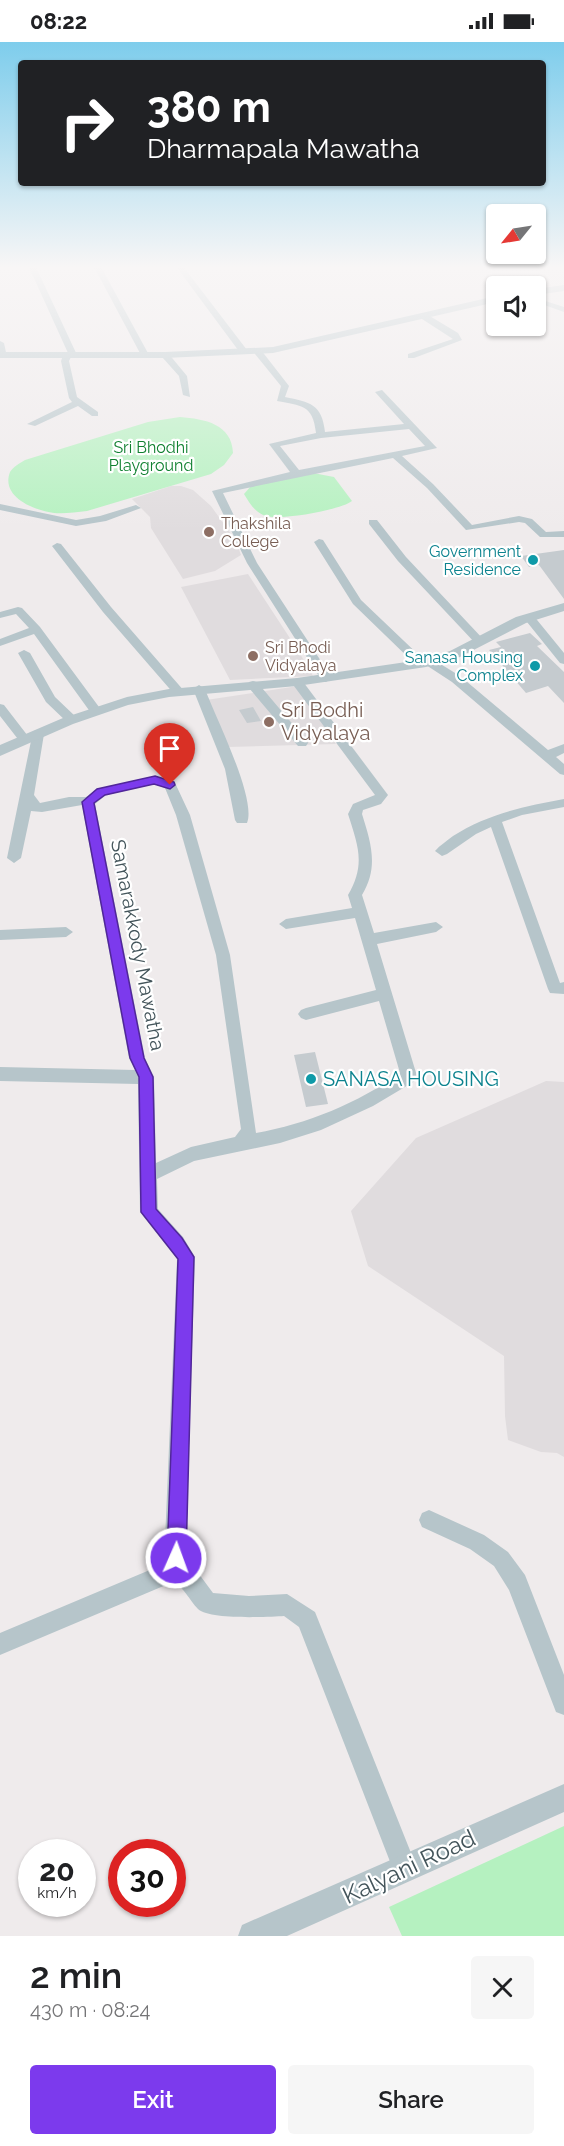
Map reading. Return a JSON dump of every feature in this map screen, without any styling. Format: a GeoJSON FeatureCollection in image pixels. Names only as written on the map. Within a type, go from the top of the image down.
{"type":"FeatureCollection","features":[{"type":"Feature","properties":{"kind":"street"},"geometry":{"type":"LineString","coordinates":[[2,355],[207,353]]}},
{"type":"Feature","properties":{"kind":"street"},"geometry":{"type":"LineString","coordinates":[[259,353],[285,386],[280,399],[307,404],[319,418],[321,435]]}},
{"type":"Feature","properties":{"kind":"street"},"geometry":{"type":"LineString","coordinates":[[411,356],[419,353]]}},
{"type":"Feature","properties":{"kind":"street"},"geometry":{"type":"LineString","coordinates":[[70,355],[65,361],[73,398],[95,414]]}},
{"type":"Feature","properties":{"kind":"street"},"geometry":{"type":"LineString","coordinates":[[165,355],[183,375],[187,395]]}},
{"type":"Feature","properties":{"kind":"street"},"geometry":{"type":"LineString","coordinates":[[326,678],[252,563],[217,491],[297,473],[432,448],[379,392]]}},
{"type":"Feature","properties":{"kind":"street"},"geometry":{"type":"LineString","coordinates":[[32,424],[79,402]]}},
{"type":"Feature","properties":{"kind":"street"},"geometry":{"type":"LineString","coordinates":[[297,473],[274,444],[321,435],[411,426]]}},
{"type":"Feature","properties":{"kind":"street"},"geometry":{"type":"LineString","coordinates":[[394,454],[430,486],[470,528],[519,519],[528,521],[544,535],[564,534]]}},
{"type":"Feature","properties":{"kind":"street"},"geometry":{"type":"LineString","coordinates":[[0,507],[19,508],[70,522],[88,521],[136,508]]}},
{"type":"Feature","properties":{"kind":"street"},"geometry":{"type":"LineString","coordinates":[[373,522],[402,559],[480,642]]}},
{"type":"Feature","properties":{"kind":"street"},"geometry":{"type":"LineString","coordinates":[[319,542],[357,602],[425,663],[456,679],[564,771]]}},
{"type":"Feature","properties":{"kind":"street"},"geometry":{"type":"LineString","coordinates":[[57,546],[87,580],[112,616],[166,674],[179,692]]}},
{"type":"Feature","properties":{"kind":"street"},"geometry":{"type":"LineString","coordinates":[[0,751],[95,710],[127,701],[199,689],[297,682],[425,663],[455,654],[529,617],[564,607]]}},
{"type":"Feature","properties":{"kind":"street"},"geometry":{"type":"LineString","coordinates":[[0,615],[18,610],[36,629],[95,710]]}},
{"type":"Feature","properties":{"kind":"street"},"geometry":{"type":"LineString","coordinates":[[529,617],[564,661]]}},
{"type":"Feature","properties":{"kind":"street"},"geometry":{"type":"LineString","coordinates":[[0,643],[36,629]]}},
{"type":"Feature","properties":{"kind":"street"},"geometry":{"type":"LineString","coordinates":[[24,654],[50,699],[72,720]]}},
{"type":"Feature","properties":{"kind":"street"},"geometry":{"type":"LineString","coordinates":[[148,1175],[191,1154],[289,1134],[357,1105],[398,1085],[410,1076],[355,896],[365,882],[367,855],[355,814],[358,807],[376,801],[382,795],[297,682]]}},
{"type":"Feature","properties":{"kind":"street"},"geometry":{"type":"LineString","coordinates":[[253,685],[302,743]]}},
{"type":"Feature","properties":{"kind":"street"},"geometry":{"type":"LineString","coordinates":[[199,689],[210,721],[234,773],[241,799],[242,820]]}},
{"type":"Feature","properties":{"kind":"street"},"geometry":{"type":"LineString","coordinates":[[0,708],[31,737],[28,795],[14,858]]}},
{"type":"Feature","properties":{"kind":"street"},"geometry":{"type":"LineString","coordinates":[[547,756],[564,748]]}},
{"type":"Feature","properties":{"kind":"street"},"geometry":{"type":"LineString","coordinates":[[28,795],[31,804],[36,808],[81,800],[88,802],[102,792],[155,780],[170,785],[183,815],[223,955],[249,1130],[240,1143]]}},
{"type":"Feature","properties":{"kind":"street","name":"Samarakkody Mawatha"},"geometry":{"type":"LineString","coordinates":[[88,802],[137,1058],[146,1077],[148,1212],[177,1243],[186,1257],[176,1558],[173,1571]]}},
{"type":"Feature","properties":{"kind":"street"},"geometry":{"type":"LineString","coordinates":[[442,850],[471,831],[495,820],[520,811],[564,803]]}},
{"type":"Feature","properties":{"kind":"street"},"geometry":{"type":"LineString","coordinates":[[495,820],[555,989],[564,988]]}},
{"type":"Feature","properties":{"kind":"street"},"geometry":{"type":"LineString","coordinates":[[285,924],[360,912]]}},
{"type":"Feature","properties":{"kind":"street"},"geometry":{"type":"LineString","coordinates":[[368,940],[436,927]]}},
{"type":"Feature","properties":{"kind":"street"},"geometry":{"type":"LineString","coordinates":[[0,935],[66,933]]}},
{"type":"Feature","properties":{"kind":"street"},"geometry":{"type":"LineString","coordinates":[[306,1014],[385,994]]}},
{"type":"Feature","properties":{"kind":"street"},"geometry":{"type":"LineString","coordinates":[[0,1074],[146,1077]]}},
{"type":"Feature","properties":{"kind":"street"},"geometry":{"type":"LineString","coordinates":[[429,1521],[477,1542],[501,1559],[517,1583],[564,1704]]}},
{"type":"Feature","properties":{"kind":"street"},"geometry":{"type":"LineString","coordinates":[[0,1644],[140,1587],[173,1571],[188,1578],[207,1604],[249,1607],[287,1605],[307,1620],[405,1868]]}},
{"type":"Feature","properties":{"kind":"street","name":"Kalyani Road"},"geometry":{"type":"LineString","coordinates":[[263,1934],[564,1798]]}},
{"type":"Feature","properties":{"kind":"shaded area"},"geometry":{"type":"Polygon","coordinates":[[[171,486],[193,490],[211,506],[236,541],[241,555],[215,571],[183,579],[151,528],[150,517],[132,499],[171,486]]]}},
{"type":"Feature","properties":{"kind":"shaded area"},"geometry":{"type":"Polygon","coordinates":[[[248,574],[313,676],[230,680],[181,587],[248,574]]]}},
{"type":"Feature","properties":{"kind":"shaded area","name":"Sri Bodhi Vidyalaya"},"geometry":{"type":"Polygon","coordinates":[[[298,686],[336,744],[228,747],[206,700],[298,686]]]}},
{"type":"Feature","properties":{"kind":"shaded area"},"geometry":{"type":"Polygon","coordinates":[[[546,1081],[564,1082],[564,1457],[557,1453],[541,1452],[508,1440],[505,1416],[504,1356],[368,1266],[351,1211],[416,1138],[546,1081]]]}},
{"type":"Feature","properties":{"kind":"green space","name":"Sri Bhodhi Playground"},"geometry":{"type":"Polygon","coordinates":[[[180,417],[199,419],[216,425],[228,435],[233,453],[224,465],[211,474],[87,511],[70,513],[47,512],[30,506],[22,502],[10,489],[8,481],[10,472],[25,460],[148,422],[180,417]]]}},
{"type":"Feature","properties":{"kind":"green space"},"geometry":{"type":"Polygon","coordinates":[[[313,473],[334,477],[352,501],[335,508],[308,514],[270,517],[257,511],[244,494],[251,486],[313,473]]]}},
{"type":"Feature","properties":{"kind":"green space"},"geometry":{"type":"Polygon","coordinates":[[[564,1826],[564,1936],[402,1936],[389,1907],[564,1826]]]}},
{"type":"Feature","properties":{"kind":"building"},"geometry":{"type":"Polygon","coordinates":[[[564,550],[564,599],[539,565],[529,567],[521,556],[564,550]]]}},
{"type":"Feature","properties":{"kind":"building","name":"Sanasa Housing Complex"},"geometry":{"type":"Polygon","coordinates":[[[530,633],[542,644],[537,646],[564,672],[564,703],[548,686],[526,693],[489,650],[501,647],[496,642],[530,633]]]}},
{"type":"Feature","properties":{"kind":"building","name":"Sri Bodhi Vidyalaya"},"geometry":{"type":"Polygon","coordinates":[[[253,707],[261,721],[247,723],[239,710],[253,707]]]}},
{"type":"Feature","properties":{"kind":"building","name":"SANASA HOUSING"},"geometry":{"type":"Polygon","coordinates":[[[315,1052],[328,1104],[306,1107],[294,1055],[315,1052]]]}},
{"type":"Feature","properties":{"kind":"place","name":"Thakshila College"},"geometry":{"type":"Point","coordinates":[209,532]}},
{"type":"Feature","properties":{"kind":"place","name":"Government Residence"},"geometry":{"type":"Point","coordinates":[533,560]}},
{"type":"Feature","properties":{"kind":"place","name":"Sri Bhodi Vidyalaya"},"geometry":{"type":"Point","coordinates":[253,656]}},
{"type":"Feature","properties":{"kind":"place","name":"Sanasa Housing Complex"},"geometry":{"type":"Point","coordinates":[535,666]}},
{"type":"Feature","properties":{"kind":"place","name":"Sri Bodhi Vidyalaya"},"geometry":{"type":"Point","coordinates":[269,722]}},
{"type":"Feature","properties":{"kind":"place","name":"SANASA HOUSING"},"geometry":{"type":"Point","coordinates":[311,1079]}},
{"type":"Feature","properties":{"kind":"route"},"geometry":{"type":"LineString","coordinates":[[170,785],[155,780],[102,792],[88,802],[137,1058],[146,1077],[148,1212],[177,1243],[186,1257],[176,1558]]}}]}
